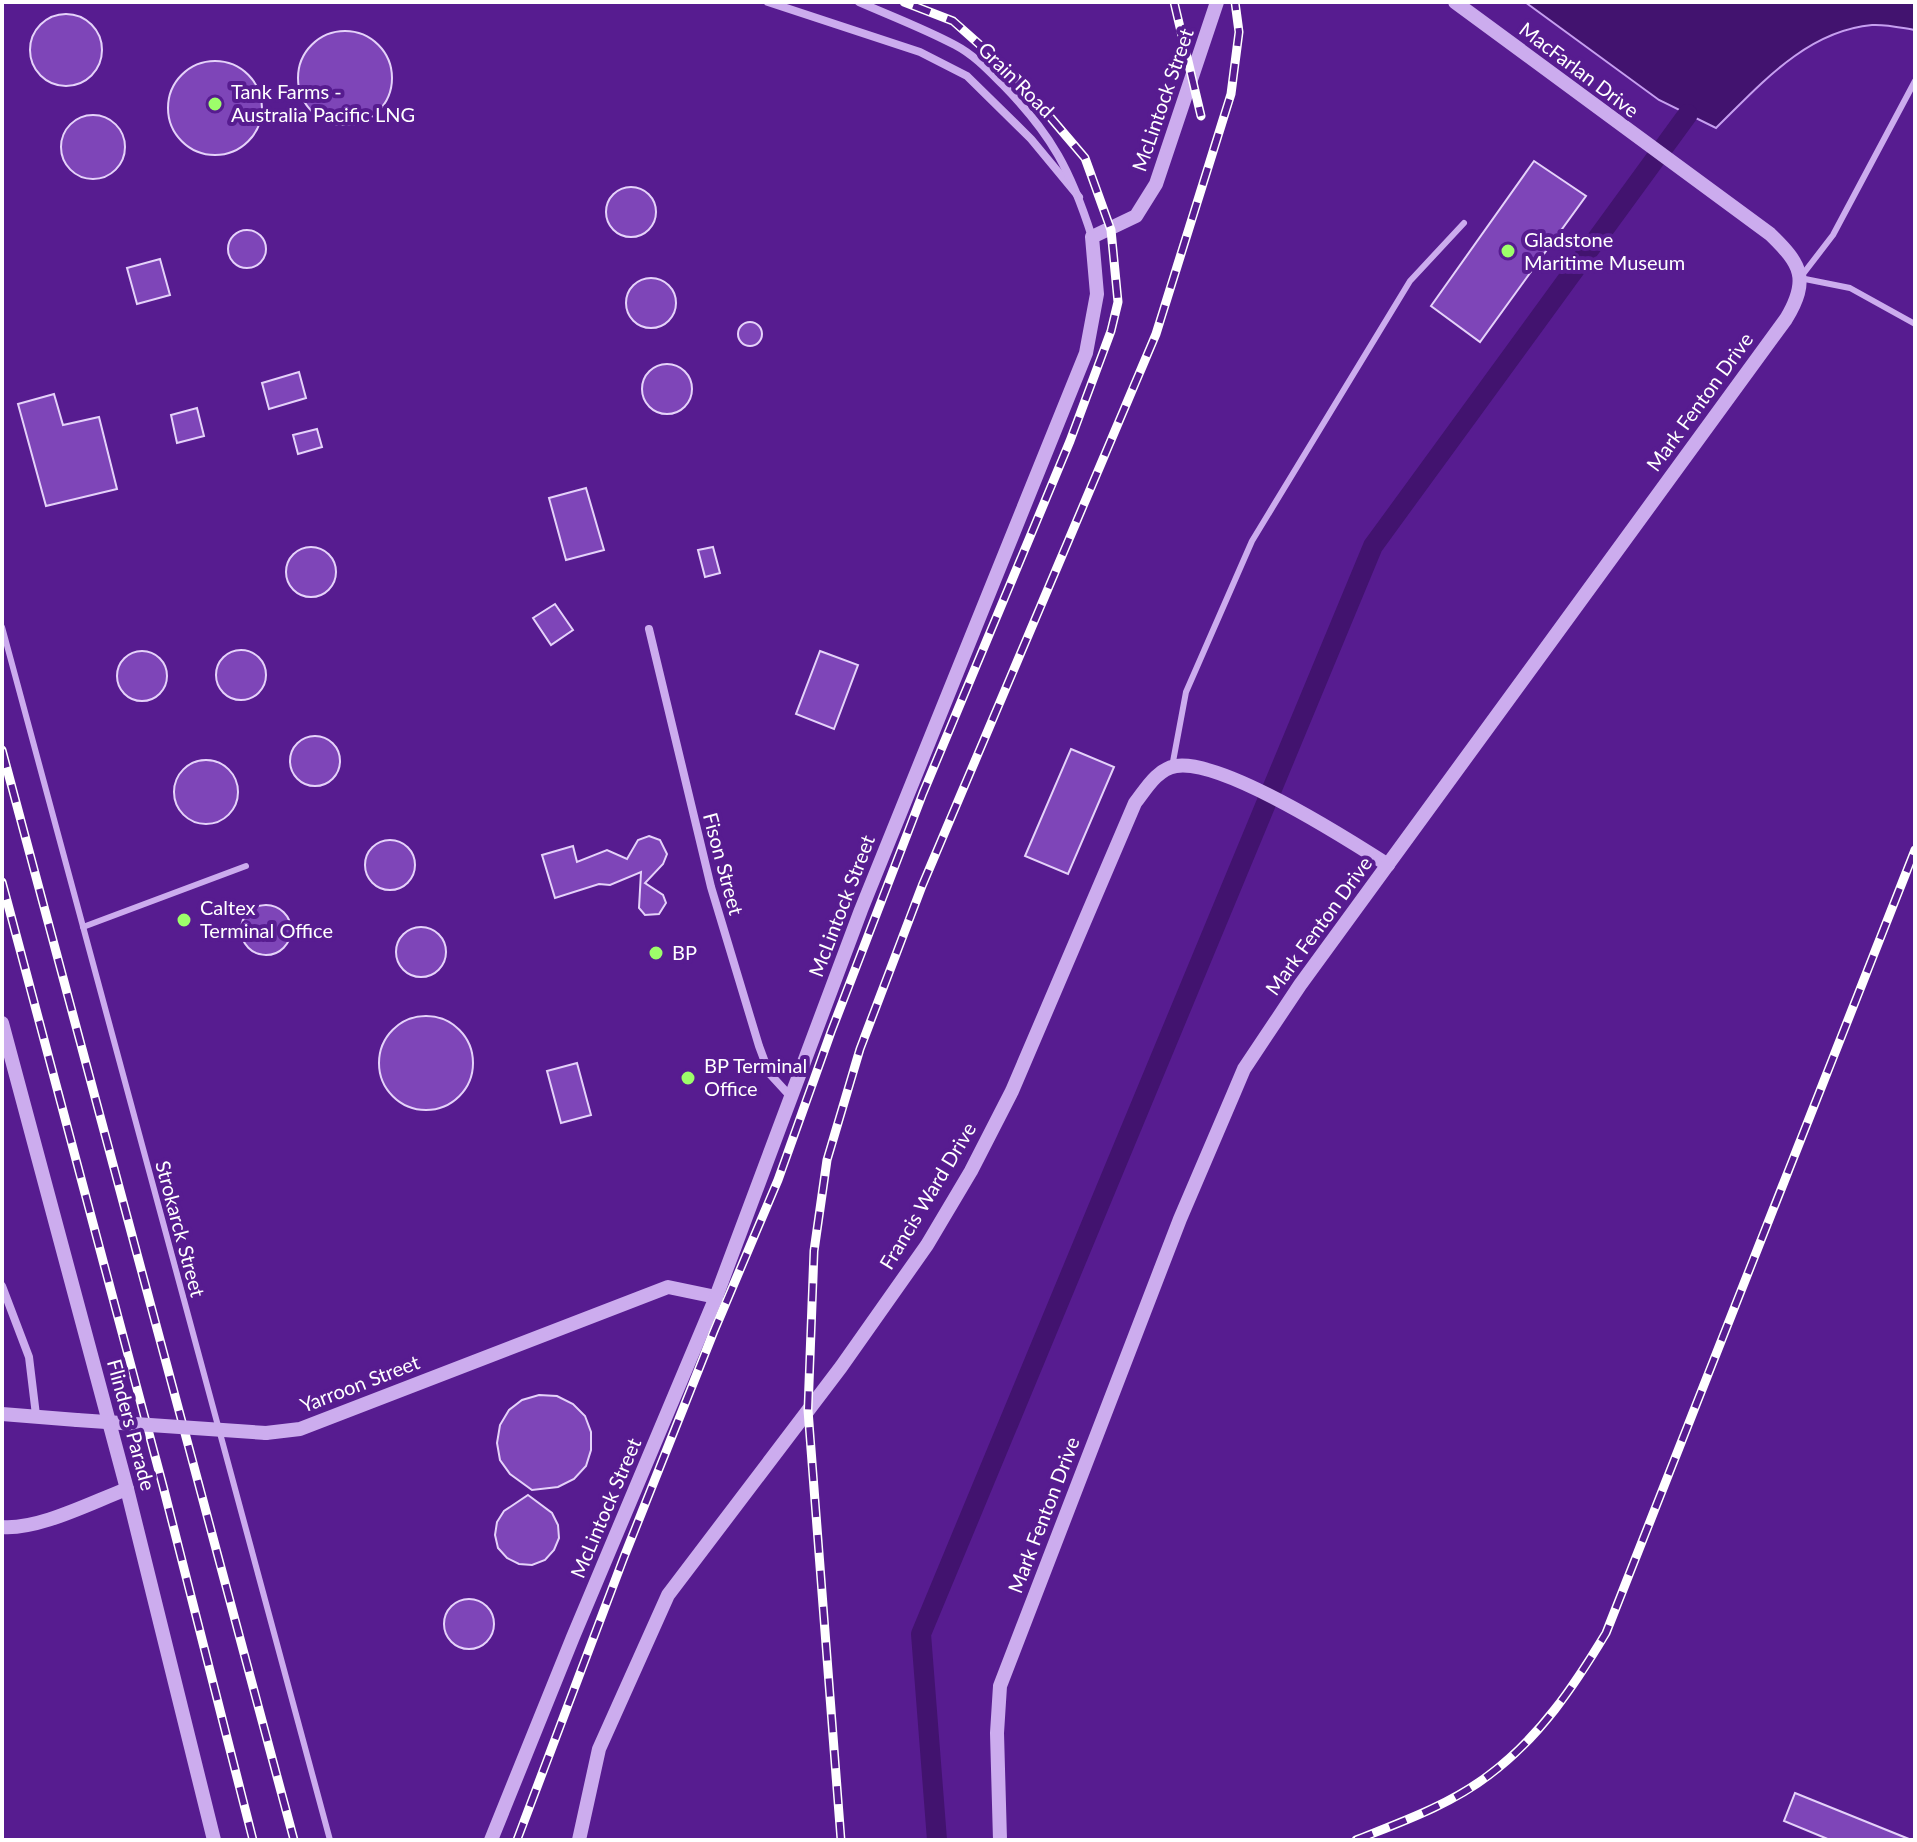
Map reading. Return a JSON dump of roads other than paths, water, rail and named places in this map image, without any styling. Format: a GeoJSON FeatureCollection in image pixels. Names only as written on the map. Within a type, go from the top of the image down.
{"type":"FeatureCollection","features":[{"type":"Feature","properties":{"kind":"street"},"geometry":{"type":"LineString","coordinates":[[768,2],[920,52],[967,76],[1031,139],[1079,197]]}},
{"type":"Feature","properties":{"kind":"street","name":"Grain Road"},"geometry":{"type":"LineString","coordinates":[[859,2],[957,46],[981,63],[1016,98],[1051,138],[1079,197],[1092,237]]}},
{"type":"Feature","properties":{"kind":"street","name":"McLintock Street"},"geometry":{"type":"LineString","coordinates":[[491,1840],[716,1297],[861,910],[1086,353],[1097,294],[1092,237],[1136,216],[1156,184],[1217,2]]}},
{"type":"Feature","properties":{"kind":"street","name":"MacFarlan Drive"},"geometry":{"type":"LineString","coordinates":[[1455,2],[1770,234],[1797,262],[1800,278]]}},
{"type":"Feature","properties":{"kind":"street","name":"Mark Fenton Drive"},"geometry":{"type":"LineString","coordinates":[[1000,1840],[997,1733],[1000,1686],[1180,1219],[1244,1069],[1292,996],[1786,319],[1800,278]]}},
{"type":"Feature","properties":{"kind":"street","name":"Fison Street"},"geometry":{"type":"LineString","coordinates":[[649,629],[711,887],[759,1046],[769,1073],[778,1086],[792,1097]]}},
{"type":"Feature","properties":{"kind":"street"},"geometry":{"type":"LineString","coordinates":[[1172,767],[1194,765],[1248,787],[1317,820],[1388,865]]}},
{"type":"Feature","properties":{"kind":"street","name":"Francis Ward Drive"},"geometry":{"type":"LineString","coordinates":[[579,1840],[599,1749],[668,1595],[841,1367],[927,1245],[971,1171],[1012,1091],[1135,803],[1149,784],[1172,767]]}},
{"type":"Feature","properties":{"kind":"street","name":"Flinders Parade"},"geometry":{"type":"LineString","coordinates":[[2,1023],[127,1489],[214,1840]]}},
{"type":"Feature","properties":{"kind":"street"},"geometry":{"type":"LineString","coordinates":[[2,1286],[29,1357],[36,1415]]}},
{"type":"Feature","properties":{"kind":"street","name":"Yarroon Street"},"geometry":{"type":"LineString","coordinates":[[2,1414],[266,1433],[300,1429],[668,1287],[716,1297]]}},
{"type":"Feature","properties":{"kind":"street"},"geometry":{"type":"LineString","coordinates":[[2,1527],[15,1528],[60,1515],[127,1489]]}},
{"type":"Feature","properties":{"kind":"lane"},"geometry":{"type":"LineString","coordinates":[[1915,81],[1833,235],[1800,278],[1850,288],[1915,324]]}},
{"type":"Feature","properties":{"kind":"lane"},"geometry":{"type":"LineString","coordinates":[[1172,767],[1186,692],[1252,541],[1410,281],[1464,223]]}},
{"type":"Feature","properties":{"kind":"lane","name":"Strokarck Street"},"geometry":{"type":"LineString","coordinates":[[2,627],[330,1840]]}},
{"type":"Feature","properties":{"kind":"lane"},"geometry":{"type":"LineString","coordinates":[[83,927],[246,866]]}},
{"type":"Feature","properties":{"kind":"waterway"},"geometry":{"type":"LineString","coordinates":[[937,1840],[921,1634],[1373,546],[1688,114]]}},
{"type":"Feature","properties":{"kind":"railway"},"geometry":{"type":"LineString","coordinates":[[517,1840],[624,1557],[778,1180],[923,793],[1070,441],[1111,331],[1118,302],[1111,230],[1085,158],[1016,77],[953,21],[904,2]]}},
{"type":"Feature","properties":{"kind":"railway"},"geometry":{"type":"LineString","coordinates":[[1174,2],[1201,116]]}},
{"type":"Feature","properties":{"kind":"railway"},"geometry":{"type":"LineString","coordinates":[[841,1840],[808,1410],[814,1251],[827,1160],[860,1049],[922,886],[1156,334],[1231,94],[1239,32],[1235,2]]}},
{"type":"Feature","properties":{"kind":"railway"},"geometry":{"type":"LineString","coordinates":[[2,750],[294,1840]]}},
{"type":"Feature","properties":{"kind":"railway"},"geometry":{"type":"LineString","coordinates":[[1356,1840],[1442,1804],[1489,1775],[1524,1744],[1555,1710],[1606,1633],[1915,850]]}},
{"type":"Feature","properties":{"kind":"railway"},"geometry":{"type":"LineString","coordinates":[[2,882],[163,1486],[253,1840]]}},
{"type":"Feature","properties":{"kind":"place","name":"Tank Farms - Australia Pacific LNG"},"geometry":{"type":"Point","coordinates":[215,104]}},
{"type":"Feature","properties":{"kind":"place","name":"Gladstone Maritime Museum"},"geometry":{"type":"Point","coordinates":[1508,251]}},
{"type":"Feature","properties":{"kind":"place","name":"Caltex Terminal Office"},"geometry":{"type":"Point","coordinates":[184,920]}},
{"type":"Feature","properties":{"kind":"place","name":"BP"},"geometry":{"type":"Point","coordinates":[656,953]}},
{"type":"Feature","properties":{"kind":"place","name":"BP Terminal Office"},"geometry":{"type":"Point","coordinates":[688,1078]}}]}
